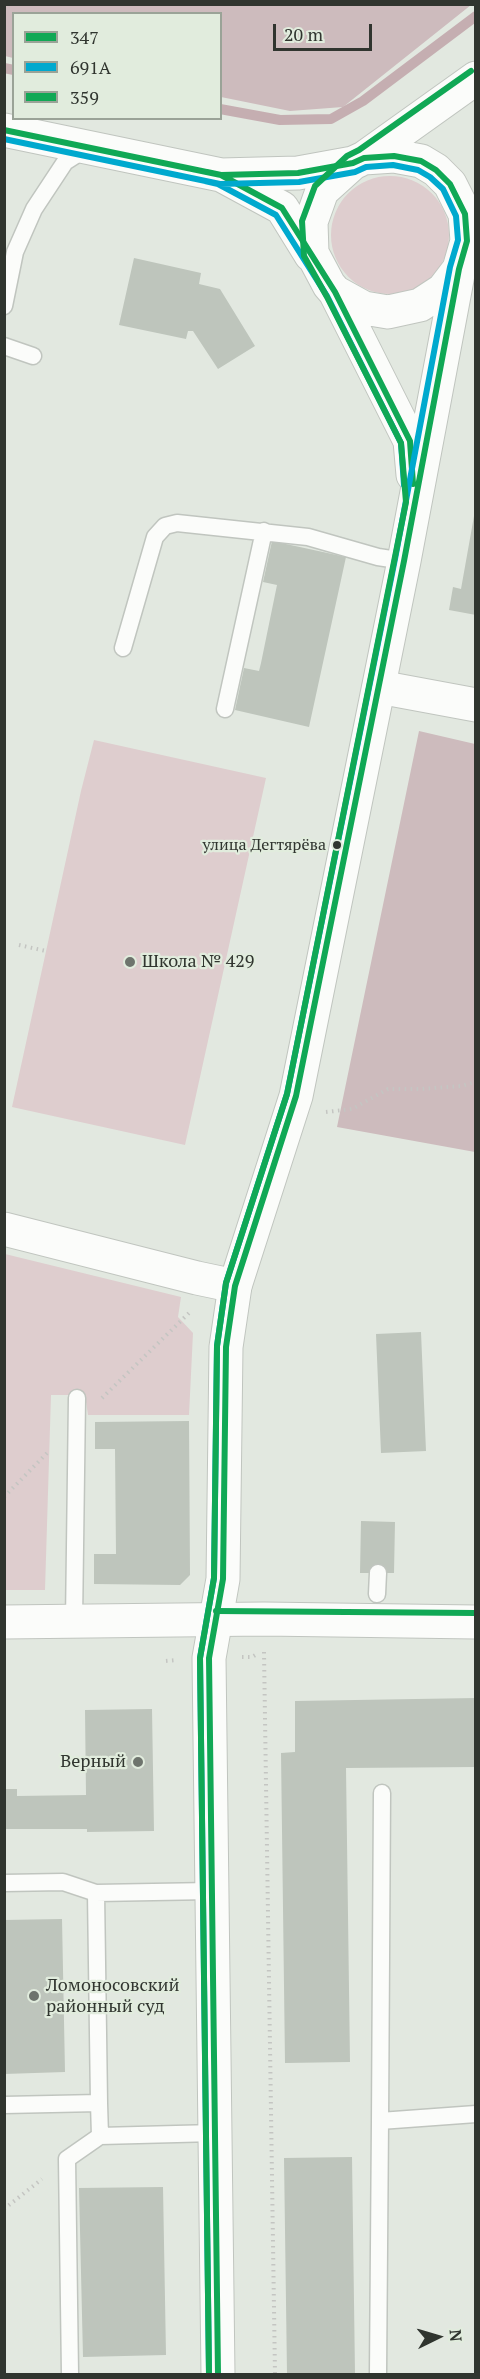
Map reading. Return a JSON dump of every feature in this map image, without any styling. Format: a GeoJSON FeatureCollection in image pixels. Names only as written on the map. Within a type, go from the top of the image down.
{"type":"FeatureCollection","features":[{"type":"Feature","properties":{"kind":"main road"},"geometry":{"type":"LineString","coordinates":[[415,503],[410,441],[312,253],[311,222],[322,191],[359,160],[476,78]]}},
{"type":"Feature","properties":{"kind":"main road"},"geometry":{"type":"LineString","coordinates":[[4,130],[221,175],[298,173],[359,160],[394,156],[422,161],[436,170],[450,184],[465,214],[463,255],[296,1096],[235,1286],[226,1347],[223,1579],[209,1658],[218,2374]]}},
{"type":"Feature","properties":{"kind":"main road"},"geometry":{"type":"LineString","coordinates":[[221,175],[282,208],[332,288],[364,308],[388,312],[420,305],[443,290],[463,255]]}},
{"type":"Feature","properties":{"kind":"main road"},"geometry":{"type":"LineString","coordinates":[[379,687],[476,705]]}},
{"type":"Feature","properties":{"kind":"main road"},"geometry":{"type":"LineString","coordinates":[[4,1229],[235,1286]]}},
{"type":"Feature","properties":{"kind":"main road"},"geometry":{"type":"LineString","coordinates":[[4,1622],[216,1620],[476,1622]]}},
{"type":"Feature","properties":{"kind":"lane"},"geometry":{"type":"LineString","coordinates":[[4,306],[15,252],[34,209],[65,162],[87,148]]}},
{"type":"Feature","properties":{"kind":"lane"},"geometry":{"type":"LineString","coordinates":[[463,255],[474,201]]}},
{"type":"Feature","properties":{"kind":"lane"},"geometry":{"type":"LineString","coordinates":[[4,346],[33,356]]}},
{"type":"Feature","properties":{"kind":"lane"},"geometry":{"type":"LineString","coordinates":[[123,648],[155,537],[165,526],[177,523],[308,537],[404,561]]}},
{"type":"Feature","properties":{"kind":"lane"},"geometry":{"type":"LineString","coordinates":[[225,709],[264,531]]}},
{"type":"Feature","properties":{"kind":"lane"},"geometry":{"type":"LineString","coordinates":[[74,1621],[77,1398]]}},
{"type":"Feature","properties":{"kind":"lane"},"geometry":{"type":"LineString","coordinates":[[377,1594],[378,1573]]}},
{"type":"Feature","properties":{"kind":"lane"},"geometry":{"type":"LineString","coordinates":[[378,2374],[382,1793]]}},
{"type":"Feature","properties":{"kind":"lane"},"geometry":{"type":"LineString","coordinates":[[4,1883],[63,1882],[96,1893],[212,1891]]}},
{"type":"Feature","properties":{"kind":"lane"},"geometry":{"type":"LineString","coordinates":[[96,1893],[100,2136]]}},
{"type":"Feature","properties":{"kind":"lane"},"geometry":{"type":"LineString","coordinates":[[4,2105],[99,2103]]}},
{"type":"Feature","properties":{"kind":"lane"},"geometry":{"type":"LineString","coordinates":[[380,2121],[476,2114]]}},
{"type":"Feature","properties":{"kind":"lane"},"geometry":{"type":"LineString","coordinates":[[70,2374],[67,2159],[100,2136],[215,2133]]}},
{"type":"Feature","properties":{"kind":"path"},"geometry":{"type":"LineString","coordinates":[[19,945],[46,951]]}},
{"type":"Feature","properties":{"kind":"path"},"geometry":{"type":"LineString","coordinates":[[320,1112],[352,1109],[388,1089],[461,1086],[476,1082]]}},
{"type":"Feature","properties":{"kind":"path"},"geometry":{"type":"LineString","coordinates":[[264,1649],[275,2374]]}},
{"type":"Feature","properties":{"kind":"path"},"geometry":{"type":"LineString","coordinates":[[4,2209],[67,2159]]}},
{"type":"Feature","properties":{"kind":"shaded area"},"geometry":{"type":"Polygon","coordinates":[[[5,4],[471,5],[343,107],[290,111],[222,97],[222,12],[12,12],[12,58],[5,56],[5,4]]]}},
{"type":"Feature","properties":{"kind":"shaded area"},"geometry":{"type":"Polygon","coordinates":[[[390,176],[423,186],[439,202],[449,235],[439,268],[423,284],[390,294],[357,284],[341,268],[331,235],[341,202],[357,186],[390,176]]]}},
{"type":"Feature","properties":{"kind":"shaded area"},"geometry":{"type":"Polygon","coordinates":[[[419,731],[475,744],[475,1152],[337,1127],[419,731]]]}},
{"type":"Feature","properties":{"kind":"shaded area"},"geometry":{"type":"Polygon","coordinates":[[[94,740],[266,778],[185,1145],[12,1107],[94,740]]]}},
{"type":"Feature","properties":{"kind":"shaded area"},"geometry":{"type":"Polygon","coordinates":[[[5,1254],[181,1297],[178,1317],[193,1333],[189,1415],[88,1415],[85,1395],[51,1395],[45,1590],[5,1590],[5,1254]]]}},
{"type":"Feature","properties":{"kind":"building"},"geometry":{"type":"Polygon","coordinates":[[[134,258],[201,273],[199,284],[220,289],[255,346],[218,369],[193,331],[188,331],[186,339],[119,325],[134,258]]]}},
{"type":"Feature","properties":{"kind":"building"},"geometry":{"type":"Polygon","coordinates":[[[474,516],[476,516],[476,615],[449,610],[453,587],[461,589],[474,516]]]}},
{"type":"Feature","properties":{"kind":"building"},"geometry":{"type":"Polygon","coordinates":[[[272,541],[346,557],[309,727],[235,710],[244,668],[259,671],[261,663],[277,585],[263,582],[272,541]]]}},
{"type":"Feature","properties":{"kind":"building"},"geometry":{"type":"Polygon","coordinates":[[[421,1332],[426,1451],[381,1453],[376,1334],[421,1332]]]}},
{"type":"Feature","properties":{"kind":"building"},"geometry":{"type":"Polygon","coordinates":[[[189,1421],[190,1575],[180,1585],[94,1584],[94,1554],[116,1554],[115,1449],[95,1449],[95,1422],[189,1421]]]}},
{"type":"Feature","properties":{"kind":"building"},"geometry":{"type":"Polygon","coordinates":[[[361,1521],[395,1522],[394,1573],[360,1573],[361,1521]]]}},
{"type":"Feature","properties":{"kind":"building"},"geometry":{"type":"Polygon","coordinates":[[[476,1698],[476,1767],[346,1768],[350,2062],[285,2063],[281,1753],[295,1752],[295,1701],[476,1698]]]}},
{"type":"Feature","properties":{"kind":"building"},"geometry":{"type":"Polygon","coordinates":[[[152,1709],[154,1831],[87,1832],[87,1829],[4,1829],[4,1789],[17,1789],[17,1796],[86,1795],[85,1710],[152,1709]]]}},
{"type":"Feature","properties":{"kind":"building","name":"Ломоносовский районный суд"},"geometry":{"type":"Polygon","coordinates":[[[62,1919],[65,2072],[4,2074],[4,1920],[62,1919]]]}},
{"type":"Feature","properties":{"kind":"building"},"geometry":{"type":"Polygon","coordinates":[[[352,2157],[355,2374],[287,2374],[284,2158],[352,2157]]]}},
{"type":"Feature","properties":{"kind":"building"},"geometry":{"type":"Polygon","coordinates":[[[163,2187],[166,2355],[83,2357],[79,2188],[163,2187]]]}},
{"type":"Feature","properties":{"kind":"waterway"},"geometry":{"type":"LineString","coordinates":[[222,109],[280,120],[331,119],[363,101],[476,16]]}},
{"type":"Feature","properties":{"kind":"waterway"},"geometry":{"type":"LineString","coordinates":[[4,68],[12,70]]}},
{"type":"Feature","properties":{"kind":"transit line","name":"359"},"geometry":{"type":"LineString","coordinates":[[209,2374],[200,1658],[214,1578],[217,1346],[226,1283],[287,1094],[406,502],[401,443],[304,256],[302,221],[315,186],[347,156],[359,150],[471,71]]}},
{"type":"Feature","properties":{"kind":"transit line","name":"347"},"geometry":{"type":"LineString","coordinates":[[4,130],[221,175],[298,173],[353,163],[364,158],[394,156],[421,161],[436,170],[450,184],[465,214],[467,241],[459,269],[404,561],[296,1096],[235,1286],[226,1347],[223,1579],[209,1658],[218,2374]]}},
{"type":"Feature","properties":{"kind":"transit line","name":"691А"},"geometry":{"type":"LineString","coordinates":[[4,139],[220,184],[299,182],[355,172],[366,167],[393,165],[418,170],[430,177],[443,189],[456,216],[458,240],[450,267],[395,559],[287,1094],[226,1283],[217,1346],[214,1578],[200,1658],[209,2374]]}},
{"type":"Feature","properties":{"kind":"transit line","name":"347"},"geometry":{"type":"LineString","coordinates":[[207,172],[221,175],[282,208],[335,292],[410,441],[413,484]]}},
{"type":"Feature","properties":{"kind":"transit line","name":"691А"},"geometry":{"type":"LineString","coordinates":[[205,181],[218,184],[276,215],[327,296],[401,443],[404,485]]}},
{"type":"Feature","properties":{"kind":"transit line","name":"359"},"geometry":{"type":"LineString","coordinates":[[216,1611],[476,1613]]}},
{"type":"Feature","properties":{"kind":"place","name":"улица Дегтярёва"},"geometry":{"type":"Point","coordinates":[337,845]}},
{"type":"Feature","properties":{"kind":"place","name":"Школа № 429"},"geometry":{"type":"Point","coordinates":[130,962]}},
{"type":"Feature","properties":{"kind":"place","name":"Верный"},"geometry":{"type":"Point","coordinates":[138,1762]}},
{"type":"Feature","properties":{"kind":"place","name":"Ломоносовский районный суд"},"geometry":{"type":"Point","coordinates":[34,1996]}}]}
